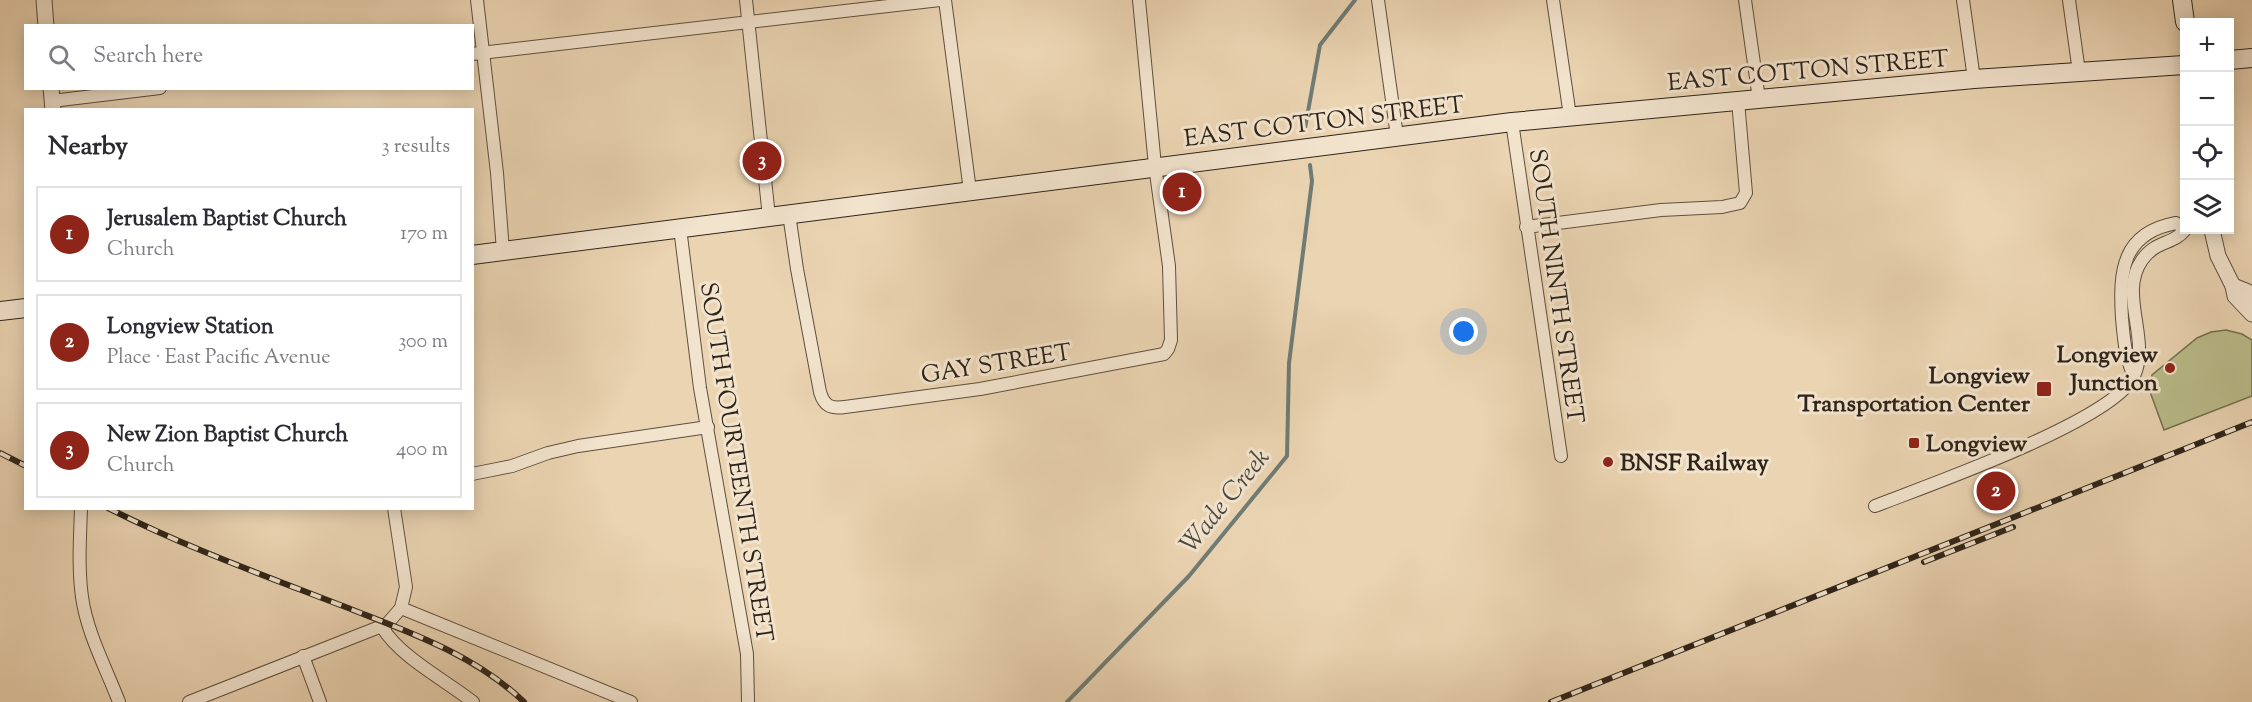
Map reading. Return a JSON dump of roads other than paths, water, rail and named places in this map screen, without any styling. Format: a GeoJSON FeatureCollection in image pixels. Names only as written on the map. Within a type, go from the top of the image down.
{"type":"FeatureCollection","features":[{"type":"Feature","properties":{"kind":"main road"},"geometry":{"type":"LineString","coordinates":[[2182,0],[2184,18]]}},
{"type":"Feature","properties":{"kind":"main road"},"geometry":{"type":"LineString","coordinates":[[2234,60],[2252,58]]}},
{"type":"Feature","properties":{"kind":"main road","name":"EAST COTTON STREET"},"geometry":{"type":"LineString","coordinates":[[474,255],[1512,122],[1974,79],[2180,65]]}},
{"type":"Feature","properties":{"kind":"main road"},"geometry":{"type":"LineString","coordinates":[[0,311],[24,308]]}},
{"type":"Feature","properties":{"kind":"street"},"geometry":{"type":"LineString","coordinates":[[44,0],[46,24]]}},
{"type":"Feature","properties":{"kind":"street"},"geometry":{"type":"LineString","coordinates":[[477,0],[478,53],[497,173],[503,251]]}},
{"type":"Feature","properties":{"kind":"street"},"geometry":{"type":"LineString","coordinates":[[746,0],[769,217]]}},
{"type":"Feature","properties":{"kind":"street"},"geometry":{"type":"LineString","coordinates":[[478,53],[943,0],[970,191]]}},
{"type":"Feature","properties":{"kind":"street"},"geometry":{"type":"LineString","coordinates":[[1139,0],[1155,166]]}},
{"type":"Feature","properties":{"kind":"street"},"geometry":{"type":"LineString","coordinates":[[1378,0],[1397,136]]}},
{"type":"Feature","properties":{"kind":"street"},"geometry":{"type":"LineString","coordinates":[[1553,0],[1570,116]]}},
{"type":"Feature","properties":{"kind":"street"},"geometry":{"type":"LineString","coordinates":[[1745,0],[1759,99]]}},
{"type":"Feature","properties":{"kind":"street"},"geometry":{"type":"LineString","coordinates":[[1963,0],[1974,79]]}},
{"type":"Feature","properties":{"kind":"street"},"geometry":{"type":"LineString","coordinates":[[2069,0],[2079,72]]}},
{"type":"Feature","properties":{"kind":"street"},"geometry":{"type":"LineString","coordinates":[[52,100],[142,90]]}},
{"type":"Feature","properties":{"kind":"street"},"geometry":{"type":"LineString","coordinates":[[1526,227],[1668,209],[1722,207],[1740,203],[1746,196],[1746,189],[1738,101]]}},
{"type":"Feature","properties":{"kind":"street","name":"SOUTH NINTH STREET"},"geometry":{"type":"LineString","coordinates":[[1512,122],[1561,456]]}},
{"type":"Feature","properties":{"kind":"street","name":"GAY STREET"},"geometry":{"type":"LineString","coordinates":[[789,214],[820,392],[828,406],[841,408],[980,389],[1157,357],[1168,349],[1171,336],[1169,266],[1155,166]]}},
{"type":"Feature","properties":{"kind":"street"},"geometry":{"type":"LineString","coordinates":[[1875,506],[2056,433],[2111,398],[2133,376],[2125,356],[2124,346],[2120,282],[2125,263],[2135,245],[2148,232],[2164,225],[2176,223],[2180,226]]}},
{"type":"Feature","properties":{"kind":"street","name":"SOUTH FOURTEENTH STREET"},"geometry":{"type":"LineString","coordinates":[[680,228],[708,427],[747,654],[748,702]]}},
{"type":"Feature","properties":{"kind":"street"},"geometry":{"type":"LineString","coordinates":[[2212,234],[2218,256],[2233,286],[2235,296],[2252,314]]}},
{"type":"Feature","properties":{"kind":"street"},"geometry":{"type":"LineString","coordinates":[[2233,286],[2252,296]]}},
{"type":"Feature","properties":{"kind":"street"},"geometry":{"type":"LineString","coordinates":[[474,474],[512,466],[548,453],[578,446],[708,427]]}},
{"type":"Feature","properties":{"kind":"street"},"geometry":{"type":"LineString","coordinates":[[81,510],[82,599],[89,624],[119,702]]}},
{"type":"Feature","properties":{"kind":"street"},"geometry":{"type":"LineString","coordinates":[[189,702],[382,627],[401,608],[406,586],[394,510]]}},
{"type":"Feature","properties":{"kind":"street"},"geometry":{"type":"LineString","coordinates":[[401,608],[631,702]]}},
{"type":"Feature","properties":{"kind":"street"},"geometry":{"type":"LineString","coordinates":[[382,627],[389,639],[404,652],[473,702]]}},
{"type":"Feature","properties":{"kind":"street"},"geometry":{"type":"LineString","coordinates":[[303,656],[320,702]]}},
{"type":"Feature","properties":{"kind":"waterway","name":"Wade Creek"},"geometry":{"type":"LineString","coordinates":[[1305,128],[1320,45],[1355,0]]}},
{"type":"Feature","properties":{"kind":"waterway","name":"Wade Creek"},"geometry":{"type":"LineString","coordinates":[[1067,702],[1189,576],[1287,456],[1289,363],[1312,181],[1310,165]]}},
{"type":"Feature","properties":{"kind":"railway"},"geometry":{"type":"LineString","coordinates":[[1551,702],[2252,422]]}},
{"type":"Feature","properties":{"kind":"railway"},"geometry":{"type":"LineString","coordinates":[[0,453],[24,465]]}},
{"type":"Feature","properties":{"kind":"railway"},"geometry":{"type":"LineString","coordinates":[[112,510],[199,549],[399,628],[443,648],[486,672],[524,702]]}},
{"type":"Feature","properties":{"kind":"railway"},"geometry":{"type":"LineString","coordinates":[[1924,562],[2013,527]]}},
{"type":"Feature","properties":{"kind":"place","name":"New Zion Baptist Church"},"geometry":{"type":"Point","coordinates":[762,161]}},
{"type":"Feature","properties":{"kind":"place","name":"Jerusalem Baptist Church"},"geometry":{"type":"Point","coordinates":[1182,192]}},
{"type":"Feature","properties":{"kind":"place","name":"Longview Junction"},"geometry":{"type":"Point","coordinates":[2170,368]}},
{"type":"Feature","properties":{"kind":"place","name":"Longview Transportation Center"},"geometry":{"type":"Point","coordinates":[2044,389]}},
{"type":"Feature","properties":{"kind":"place","name":"Longview"},"geometry":{"type":"Point","coordinates":[1914,443]}},
{"type":"Feature","properties":{"kind":"place","name":"BNSF Railway"},"geometry":{"type":"Point","coordinates":[1608,462]}},
{"type":"Feature","properties":{"kind":"place","name":"Longview Station"},"geometry":{"type":"Point","coordinates":[1996,491]}}]}
